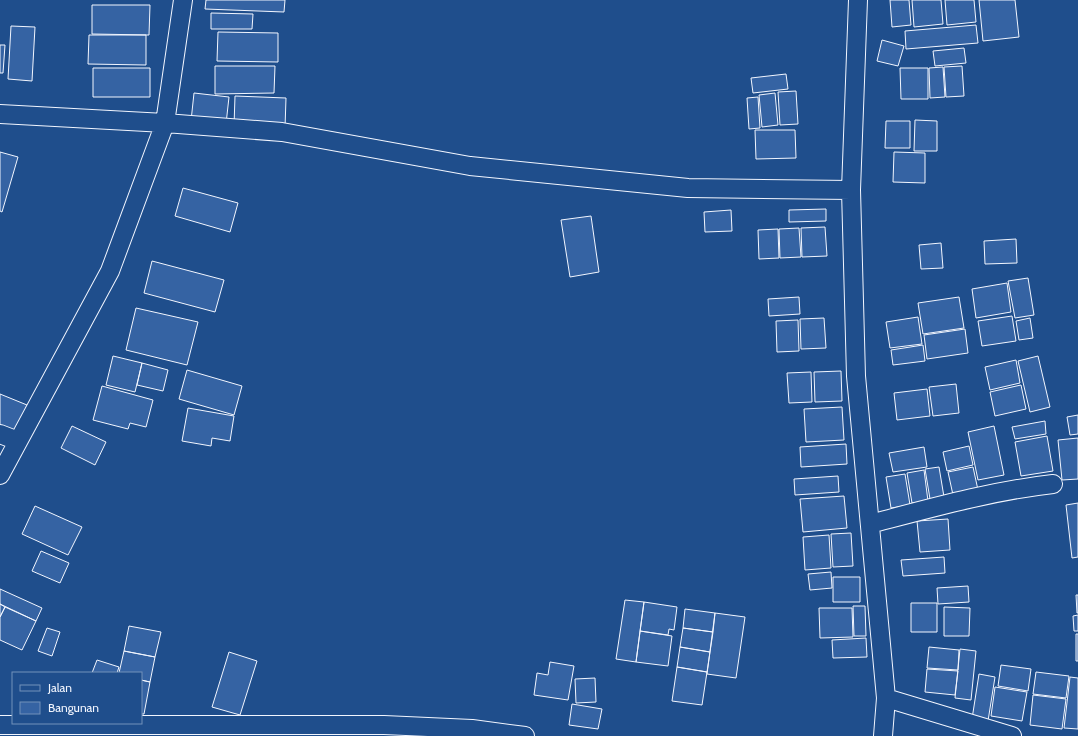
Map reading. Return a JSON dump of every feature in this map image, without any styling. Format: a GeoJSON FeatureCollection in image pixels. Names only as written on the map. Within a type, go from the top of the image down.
{"type":"FeatureCollection","features":[{"type":"Feature","properties":{"kind":"street"},"geometry":{"type":"LineString","coordinates":[[0,474],[110,271],[165,123],[183,0]]}},
{"type":"Feature","properties":{"kind":"street"},"geometry":{"type":"LineString","coordinates":[[858,0],[851,190],[856,376],[886,698],[883,736]]}},
{"type":"Feature","properties":{"kind":"street"},"geometry":{"type":"LineString","coordinates":[[0,114],[165,123],[282,132],[470,166],[673,187],[851,190]]}},
{"type":"Feature","properties":{"kind":"street"},"geometry":{"type":"LineString","coordinates":[[0,434],[18,441]]}},
{"type":"Feature","properties":{"kind":"street"},"geometry":{"type":"LineString","coordinates":[[870,524],[951,503],[1024,487],[1053,484]]}},
{"type":"Feature","properties":{"kind":"street"},"geometry":{"type":"LineString","coordinates":[[886,698],[1012,736]]}},
{"type":"Feature","properties":{"kind":"street"},"geometry":{"type":"LineString","coordinates":[[0,725],[322,730],[384,725],[448,728],[525,736]]}},
{"type":"Feature","properties":{"kind":"building"},"geometry":{"type":"Polygon","coordinates":[[[206,0],[285,0],[284,12],[205,9],[206,0]]]}},
{"type":"Feature","properties":{"kind":"building"},"geometry":{"type":"Polygon","coordinates":[[[890,0],[909,0],[911,25],[892,27],[890,0]]]}},
{"type":"Feature","properties":{"kind":"building"},"geometry":{"type":"Polygon","coordinates":[[[912,0],[941,0],[943,24],[914,27],[912,0]]]}},
{"type":"Feature","properties":{"kind":"building"},"geometry":{"type":"Polygon","coordinates":[[[945,0],[974,0],[976,22],[947,25],[945,0]]]}},
{"type":"Feature","properties":{"kind":"building"},"geometry":{"type":"Polygon","coordinates":[[[979,0],[1015,0],[1019,37],[983,41],[979,0]]]}},
{"type":"Feature","properties":{"kind":"building"},"geometry":{"type":"Polygon","coordinates":[[[92,5],[150,5],[149,35],[92,34],[92,5]]]}},
{"type":"Feature","properties":{"kind":"building"},"geometry":{"type":"Polygon","coordinates":[[[211,13],[253,14],[252,29],[211,29],[211,13]]]}},
{"type":"Feature","properties":{"kind":"building"},"geometry":{"type":"Polygon","coordinates":[[[976,25],[978,43],[906,49],[905,31],[976,25]]]}},
{"type":"Feature","properties":{"kind":"building"},"geometry":{"type":"Polygon","coordinates":[[[11,26],[35,27],[32,81],[8,79],[11,26]]]}},
{"type":"Feature","properties":{"kind":"building"},"geometry":{"type":"Polygon","coordinates":[[[218,32],[278,33],[278,62],[217,61],[218,32]]]}},
{"type":"Feature","properties":{"kind":"building"},"geometry":{"type":"Polygon","coordinates":[[[89,35],[146,35],[146,65],[88,64],[89,35]]]}},
{"type":"Feature","properties":{"kind":"building"},"geometry":{"type":"Polygon","coordinates":[[[882,40],[904,46],[898,66],[877,61],[882,40]]]}},
{"type":"Feature","properties":{"kind":"building"},"geometry":{"type":"Polygon","coordinates":[[[0,45],[5,45],[3,73],[0,73],[0,45]]]}},
{"type":"Feature","properties":{"kind":"building"},"geometry":{"type":"Polygon","coordinates":[[[964,48],[966,63],[935,66],[933,51],[964,48]]]}},
{"type":"Feature","properties":{"kind":"building"},"geometry":{"type":"Polygon","coordinates":[[[215,66],[275,66],[274,93],[215,94],[215,66]]]}},
{"type":"Feature","properties":{"kind":"building"},"geometry":{"type":"Polygon","coordinates":[[[962,66],[964,96],[946,97],[944,67],[962,66]]]}},
{"type":"Feature","properties":{"kind":"building"},"geometry":{"type":"Polygon","coordinates":[[[943,67],[945,97],[930,98],[929,68],[943,67]]]}},
{"type":"Feature","properties":{"kind":"building"},"geometry":{"type":"Polygon","coordinates":[[[93,68],[150,68],[150,97],[93,97],[93,68]]]}},
{"type":"Feature","properties":{"kind":"building"},"geometry":{"type":"Polygon","coordinates":[[[900,68],[928,68],[928,99],[901,99],[900,68]]]}},
{"type":"Feature","properties":{"kind":"building"},"geometry":{"type":"Polygon","coordinates":[[[786,74],[788,89],[753,93],[751,78],[786,74]]]}},
{"type":"Feature","properties":{"kind":"building"},"geometry":{"type":"Polygon","coordinates":[[[796,91],[798,124],[780,125],[778,92],[796,91]]]}},
{"type":"Feature","properties":{"kind":"building"},"geometry":{"type":"Polygon","coordinates":[[[194,93],[229,97],[226,124],[191,121],[194,93]]]}},
{"type":"Feature","properties":{"kind":"building"},"geometry":{"type":"Polygon","coordinates":[[[775,93],[778,125],[762,127],[759,95],[775,93]]]}},
{"type":"Feature","properties":{"kind":"building"},"geometry":{"type":"Polygon","coordinates":[[[235,96],[286,98],[285,128],[234,126],[235,96]]]}},
{"type":"Feature","properties":{"kind":"building"},"geometry":{"type":"Polygon","coordinates":[[[758,97],[760,128],[749,129],[747,98],[758,97]]]}},
{"type":"Feature","properties":{"kind":"building"},"geometry":{"type":"Polygon","coordinates":[[[915,120],[937,121],[937,151],[914,151],[915,120]]]}},
{"type":"Feature","properties":{"kind":"building"},"geometry":{"type":"Polygon","coordinates":[[[886,121],[910,121],[910,148],[885,148],[886,121]]]}},
{"type":"Feature","properties":{"kind":"building"},"geometry":{"type":"Polygon","coordinates":[[[755,130],[795,130],[796,158],[756,159],[755,130]]]}},
{"type":"Feature","properties":{"kind":"building"},"geometry":{"type":"Polygon","coordinates":[[[0,152],[18,157],[2,212],[0,211],[0,152]]]}},
{"type":"Feature","properties":{"kind":"building"},"geometry":{"type":"Polygon","coordinates":[[[894,152],[925,153],[925,183],[893,182],[894,152]]]}},
{"type":"Feature","properties":{"kind":"building"},"geometry":{"type":"Polygon","coordinates":[[[183,188],[238,203],[230,232],[175,216],[183,188]]]}},
{"type":"Feature","properties":{"kind":"building"},"geometry":{"type":"Polygon","coordinates":[[[826,209],[826,221],[789,222],[789,210],[826,209]]]}},
{"type":"Feature","properties":{"kind":"building"},"geometry":{"type":"Polygon","coordinates":[[[731,210],[732,231],[705,232],[704,212],[731,210]]]}},
{"type":"Feature","properties":{"kind":"building"},"geometry":{"type":"Polygon","coordinates":[[[591,216],[599,272],[570,277],[561,220],[591,216]]]}},
{"type":"Feature","properties":{"kind":"building"},"geometry":{"type":"Polygon","coordinates":[[[825,227],[827,256],[802,257],[801,228],[825,227]]]}},
{"type":"Feature","properties":{"kind":"building"},"geometry":{"type":"Polygon","coordinates":[[[799,228],[801,257],[780,258],[779,229],[799,228]]]}},
{"type":"Feature","properties":{"kind":"building"},"geometry":{"type":"Polygon","coordinates":[[[778,229],[779,258],[759,259],[758,230],[778,229]]]}},
{"type":"Feature","properties":{"kind":"building"},"geometry":{"type":"Polygon","coordinates":[[[1016,239],[1017,263],[985,264],[984,241],[1016,239]]]}},
{"type":"Feature","properties":{"kind":"building"},"geometry":{"type":"Polygon","coordinates":[[[941,243],[943,268],[921,269],[919,245],[941,243]]]}},
{"type":"Feature","properties":{"kind":"building"},"geometry":{"type":"Polygon","coordinates":[[[152,261],[224,280],[215,312],[144,293],[152,261]]]}},
{"type":"Feature","properties":{"kind":"building"},"geometry":{"type":"Polygon","coordinates":[[[1028,278],[1034,315],[1015,318],[1008,281],[1028,278]]]}},
{"type":"Feature","properties":{"kind":"building"},"geometry":{"type":"Polygon","coordinates":[[[1007,283],[1011,312],[976,318],[972,289],[1007,283]]]}},
{"type":"Feature","properties":{"kind":"building"},"geometry":{"type":"Polygon","coordinates":[[[799,297],[800,314],[769,316],[768,299],[799,297]]]}},
{"type":"Feature","properties":{"kind":"building"},"geometry":{"type":"Polygon","coordinates":[[[959,297],[964,328],[923,334],[918,303],[959,297]]]}},
{"type":"Feature","properties":{"kind":"building"},"geometry":{"type":"Polygon","coordinates":[[[136,308],[198,322],[187,365],[126,350],[136,308]]]}},
{"type":"Feature","properties":{"kind":"building"},"geometry":{"type":"Polygon","coordinates":[[[1012,316],[1016,341],[982,346],[978,321],[1012,316]]]}},
{"type":"Feature","properties":{"kind":"building"},"geometry":{"type":"Polygon","coordinates":[[[918,317],[922,344],[890,348],[886,322],[918,317]]]}},
{"type":"Feature","properties":{"kind":"building"},"geometry":{"type":"Polygon","coordinates":[[[824,318],[826,348],[801,349],[800,319],[824,318]]]}},
{"type":"Feature","properties":{"kind":"building"},"geometry":{"type":"Polygon","coordinates":[[[1030,318],[1033,338],[1019,340],[1016,321],[1030,318]]]}},
{"type":"Feature","properties":{"kind":"building"},"geometry":{"type":"Polygon","coordinates":[[[798,320],[799,351],[777,352],[776,321],[798,320]]]}},
{"type":"Feature","properties":{"kind":"building"},"geometry":{"type":"Polygon","coordinates":[[[965,329],[968,353],[927,359],[924,335],[965,329]]]}},
{"type":"Feature","properties":{"kind":"building"},"geometry":{"type":"Polygon","coordinates":[[[923,345],[925,361],[893,365],[891,350],[923,345]]]}},
{"type":"Feature","properties":{"kind":"building"},"geometry":{"type":"Polygon","coordinates":[[[113,356],[142,363],[135,392],[106,385],[113,356]]]}},
{"type":"Feature","properties":{"kind":"building"},"geometry":{"type":"Polygon","coordinates":[[[1038,356],[1050,407],[1030,412],[1018,361],[1038,356]]]}},
{"type":"Feature","properties":{"kind":"building"},"geometry":{"type":"Polygon","coordinates":[[[1016,360],[1020,383],[990,390],[985,367],[1016,360]]]}},
{"type":"Feature","properties":{"kind":"building"},"geometry":{"type":"Polygon","coordinates":[[[142,363],[168,370],[163,391],[137,385],[142,363]]]}},
{"type":"Feature","properties":{"kind":"building"},"geometry":{"type":"Polygon","coordinates":[[[187,370],[242,386],[234,415],[179,399],[187,370]]]}},
{"type":"Feature","properties":{"kind":"building"},"geometry":{"type":"Polygon","coordinates":[[[841,371],[842,401],[815,402],[814,372],[841,371]]]}},
{"type":"Feature","properties":{"kind":"building"},"geometry":{"type":"Polygon","coordinates":[[[811,372],[812,402],[789,403],[787,373],[811,372]]]}},
{"type":"Feature","properties":{"kind":"building"},"geometry":{"type":"Polygon","coordinates":[[[956,384],[959,413],[933,416],[929,387],[956,384]]]}},
{"type":"Feature","properties":{"kind":"building"},"geometry":{"type":"Polygon","coordinates":[[[1021,385],[1026,409],[995,416],[990,392],[1021,385]]]}},
{"type":"Feature","properties":{"kind":"building"},"geometry":{"type":"Polygon","coordinates":[[[102,386],[153,400],[146,427],[130,423],[128,429],[93,420],[102,386]]]}},
{"type":"Feature","properties":{"kind":"building"},"geometry":{"type":"Polygon","coordinates":[[[927,389],[930,416],[897,420],[894,393],[927,389]]]}},
{"type":"Feature","properties":{"kind":"building"},"geometry":{"type":"Polygon","coordinates":[[[0,394],[27,405],[16,433],[0,426],[0,394]]]}},
{"type":"Feature","properties":{"kind":"building"},"geometry":{"type":"Polygon","coordinates":[[[842,407],[844,440],[806,442],[804,409],[842,407]]]}},
{"type":"Feature","properties":{"kind":"building"},"geometry":{"type":"Polygon","coordinates":[[[188,408],[234,416],[230,441],[212,438],[211,446],[182,441],[188,408]]]}},
{"type":"Feature","properties":{"kind":"building"},"geometry":{"type":"Polygon","coordinates":[[[1078,415],[1078,434],[1070,435],[1067,417],[1078,415]]]}},
{"type":"Feature","properties":{"kind":"building"},"geometry":{"type":"Polygon","coordinates":[[[1045,421],[1046,434],[1015,439],[1012,427],[1045,421]]]}},
{"type":"Feature","properties":{"kind":"building"},"geometry":{"type":"Polygon","coordinates":[[[72,426],[106,442],[95,465],[61,448],[72,426]]]}},
{"type":"Feature","properties":{"kind":"building"},"geometry":{"type":"Polygon","coordinates":[[[994,426],[1004,475],[978,480],[968,432],[994,426]]]}},
{"type":"Feature","properties":{"kind":"building"},"geometry":{"type":"Polygon","coordinates":[[[1047,436],[1053,471],[1021,476],[1015,442],[1047,436]]]}},
{"type":"Feature","properties":{"kind":"building"},"geometry":{"type":"Polygon","coordinates":[[[1078,438],[1078,479],[1062,480],[1058,440],[1078,438]]]}},
{"type":"Feature","properties":{"kind":"building"},"geometry":{"type":"Polygon","coordinates":[[[846,444],[847,464],[801,467],[800,447],[846,444]]]}},
{"type":"Feature","properties":{"kind":"building"},"geometry":{"type":"Polygon","coordinates":[[[969,446],[973,465],[947,471],[943,452],[969,446]]]}},
{"type":"Feature","properties":{"kind":"building"},"geometry":{"type":"Polygon","coordinates":[[[924,447],[927,467],[893,472],[889,453],[924,447]]]}},
{"type":"Feature","properties":{"kind":"building"},"geometry":{"type":"Polygon","coordinates":[[[939,467],[944,497],[930,499],[925,469],[939,467]]]}},
{"type":"Feature","properties":{"kind":"building"},"geometry":{"type":"Polygon","coordinates":[[[973,467],[978,490],[953,495],[948,472],[973,467]]]}},
{"type":"Feature","properties":{"kind":"building"},"geometry":{"type":"Polygon","coordinates":[[[924,470],[928,501],[912,503],[907,473],[924,470]]]}},
{"type":"Feature","properties":{"kind":"building"},"geometry":{"type":"Polygon","coordinates":[[[905,474],[910,505],[891,508],[886,477],[905,474]]]}},
{"type":"Feature","properties":{"kind":"building"},"geometry":{"type":"Polygon","coordinates":[[[838,476],[839,492],[795,495],[794,479],[838,476]]]}},
{"type":"Feature","properties":{"kind":"building"},"geometry":{"type":"Polygon","coordinates":[[[844,496],[847,528],[803,532],[800,499],[844,496]]]}},
{"type":"Feature","properties":{"kind":"building"},"geometry":{"type":"Polygon","coordinates":[[[1078,503],[1078,557],[1072,558],[1066,505],[1078,503]]]}},
{"type":"Feature","properties":{"kind":"building"},"geometry":{"type":"Polygon","coordinates":[[[35,506],[82,527],[68,555],[22,534],[35,506]]]}},
{"type":"Feature","properties":{"kind":"building"},"geometry":{"type":"Polygon","coordinates":[[[948,519],[950,550],[920,552],[917,521],[948,519]]]}},
{"type":"Feature","properties":{"kind":"building"},"geometry":{"type":"Polygon","coordinates":[[[851,533],[853,566],[833,567],[831,534],[851,533]]]}},
{"type":"Feature","properties":{"kind":"building"},"geometry":{"type":"Polygon","coordinates":[[[829,535],[831,568],[805,570],[803,537],[829,535]]]}},
{"type":"Feature","properties":{"kind":"building"},"geometry":{"type":"Polygon","coordinates":[[[41,551],[69,563],[60,583],[32,571],[41,551]]]}},
{"type":"Feature","properties":{"kind":"building"},"geometry":{"type":"Polygon","coordinates":[[[944,557],[945,573],[903,576],[901,560],[944,557]]]}},
{"type":"Feature","properties":{"kind":"building"},"geometry":{"type":"Polygon","coordinates":[[[831,572],[832,588],[810,590],[808,574],[831,572]]]}},
{"type":"Feature","properties":{"kind":"building"},"geometry":{"type":"Polygon","coordinates":[[[833,577],[860,577],[860,602],[833,602],[833,577]]]}},
{"type":"Feature","properties":{"kind":"building"},"geometry":{"type":"Polygon","coordinates":[[[968,586],[969,602],[938,604],[937,588],[968,586]]]}},
{"type":"Feature","properties":{"kind":"building"},"geometry":{"type":"Polygon","coordinates":[[[0,589],[42,608],[36,621],[0,604],[0,589]]]}},
{"type":"Feature","properties":{"kind":"building"},"geometry":{"type":"Polygon","coordinates":[[[1076,595],[1078,595],[1078,613],[1077,613],[1076,595]]]}},
{"type":"Feature","properties":{"kind":"building"},"geometry":{"type":"Polygon","coordinates":[[[625,600],[644,602],[636,662],[616,659],[625,600]]]}},
{"type":"Feature","properties":{"kind":"building"},"geometry":{"type":"Polygon","coordinates":[[[644,602],[677,607],[674,630],[669,629],[668,635],[640,631],[644,602]]]}},
{"type":"Feature","properties":{"kind":"building"},"geometry":{"type":"Polygon","coordinates":[[[911,603],[937,603],[937,632],[911,632],[911,603]]]}},
{"type":"Feature","properties":{"kind":"building"},"geometry":{"type":"Polygon","coordinates":[[[0,604],[5,607],[0,617],[0,604]]]}},
{"type":"Feature","properties":{"kind":"building"},"geometry":{"type":"Polygon","coordinates":[[[853,606],[865,606],[866,636],[854,636],[853,606]]]}},
{"type":"Feature","properties":{"kind":"building"},"geometry":{"type":"Polygon","coordinates":[[[5,607],[36,621],[22,650],[0,640],[0,617],[5,607]]]}},
{"type":"Feature","properties":{"kind":"building"},"geometry":{"type":"Polygon","coordinates":[[[944,607],[970,608],[969,636],[944,636],[944,607]]]}},
{"type":"Feature","properties":{"kind":"building"},"geometry":{"type":"Polygon","coordinates":[[[819,608],[852,608],[853,637],[820,638],[819,608]]]}},
{"type":"Feature","properties":{"kind":"building"},"geometry":{"type":"Polygon","coordinates":[[[685,609],[715,613],[713,632],[683,628],[685,609]]]}},
{"type":"Feature","properties":{"kind":"building"},"geometry":{"type":"Polygon","coordinates":[[[715,613],[745,617],[736,678],[707,674],[715,613]]]}},
{"type":"Feature","properties":{"kind":"building"},"geometry":{"type":"Polygon","coordinates":[[[1078,615],[1078,631],[1074,631],[1073,616],[1078,615]]]}},
{"type":"Feature","properties":{"kind":"building"},"geometry":{"type":"Polygon","coordinates":[[[129,626],[161,632],[155,657],[124,651],[129,626]]]}},
{"type":"Feature","properties":{"kind":"building"},"geometry":{"type":"Polygon","coordinates":[[[47,628],[60,632],[52,656],[38,651],[47,628]]]}},
{"type":"Feature","properties":{"kind":"building"},"geometry":{"type":"Polygon","coordinates":[[[683,628],[713,632],[710,652],[680,647],[683,628]]]}},
{"type":"Feature","properties":{"kind":"building"},"geometry":{"type":"Polygon","coordinates":[[[640,631],[672,636],[668,666],[636,662],[640,631]]]}},
{"type":"Feature","properties":{"kind":"building"},"geometry":{"type":"Polygon","coordinates":[[[1076,634],[1078,634],[1078,661],[1076,661],[1076,634]]]}},
{"type":"Feature","properties":{"kind":"building"},"geometry":{"type":"Polygon","coordinates":[[[866,638],[867,657],[833,658],[832,640],[866,638]]]}},
{"type":"Feature","properties":{"kind":"building"},"geometry":{"type":"Polygon","coordinates":[[[680,647],[710,652],[707,672],[677,667],[680,647]]]}},
{"type":"Feature","properties":{"kind":"building"},"geometry":{"type":"Polygon","coordinates":[[[929,647],[959,650],[958,670],[927,668],[929,647]]]}},
{"type":"Feature","properties":{"kind":"building"},"geometry":{"type":"Polygon","coordinates":[[[960,649],[976,651],[971,700],[955,698],[960,649]]]}},
{"type":"Feature","properties":{"kind":"building"},"geometry":{"type":"Polygon","coordinates":[[[124,651],[155,657],[150,682],[142,680],[142,672],[119,672],[124,651]]]}},
{"type":"Feature","properties":{"kind":"building"},"geometry":{"type":"Polygon","coordinates":[[[229,652],[257,661],[240,715],[212,707],[229,652]]]}},
{"type":"Feature","properties":{"kind":"building"},"geometry":{"type":"Polygon","coordinates":[[[97,660],[119,667],[117,672],[92,672],[97,660]]]}},
{"type":"Feature","properties":{"kind":"building"},"geometry":{"type":"Polygon","coordinates":[[[550,662],[574,666],[568,700],[534,695],[537,673],[548,675],[550,662]]]}},
{"type":"Feature","properties":{"kind":"building"},"geometry":{"type":"Polygon","coordinates":[[[1001,665],[1031,669],[1028,691],[998,686],[1001,665]]]}},
{"type":"Feature","properties":{"kind":"building"},"geometry":{"type":"Polygon","coordinates":[[[677,667],[707,672],[702,705],[672,701],[677,667]]]}},
{"type":"Feature","properties":{"kind":"building"},"geometry":{"type":"Polygon","coordinates":[[[927,669],[958,671],[955,695],[925,692],[927,669]]]}},
{"type":"Feature","properties":{"kind":"building"},"geometry":{"type":"Polygon","coordinates":[[[1036,672],[1069,676],[1066,698],[1033,694],[1036,672]]]}},
{"type":"Feature","properties":{"kind":"building"},"geometry":{"type":"Polygon","coordinates":[[[979,674],[995,677],[988,721],[972,719],[979,674]]]}},
{"type":"Feature","properties":{"kind":"building"},"geometry":{"type":"Polygon","coordinates":[[[1070,677],[1078,678],[1078,729],[1064,728],[1070,677]]]}},
{"type":"Feature","properties":{"kind":"building"},"geometry":{"type":"Polygon","coordinates":[[[595,678],[596,702],[576,703],[575,679],[595,678]]]}},
{"type":"Feature","properties":{"kind":"building"},"geometry":{"type":"Polygon","coordinates":[[[142,680],[150,682],[144,714],[142,714],[142,680]]]}},
{"type":"Feature","properties":{"kind":"building"},"geometry":{"type":"Polygon","coordinates":[[[995,687],[1027,692],[1022,721],[991,716],[995,687]]]}},
{"type":"Feature","properties":{"kind":"building"},"geometry":{"type":"Polygon","coordinates":[[[1033,695],[1066,699],[1062,729],[1030,725],[1033,695]]]}},
{"type":"Feature","properties":{"kind":"building"},"geometry":{"type":"Polygon","coordinates":[[[572,704],[602,709],[598,729],[569,725],[572,704]]]}}]}
